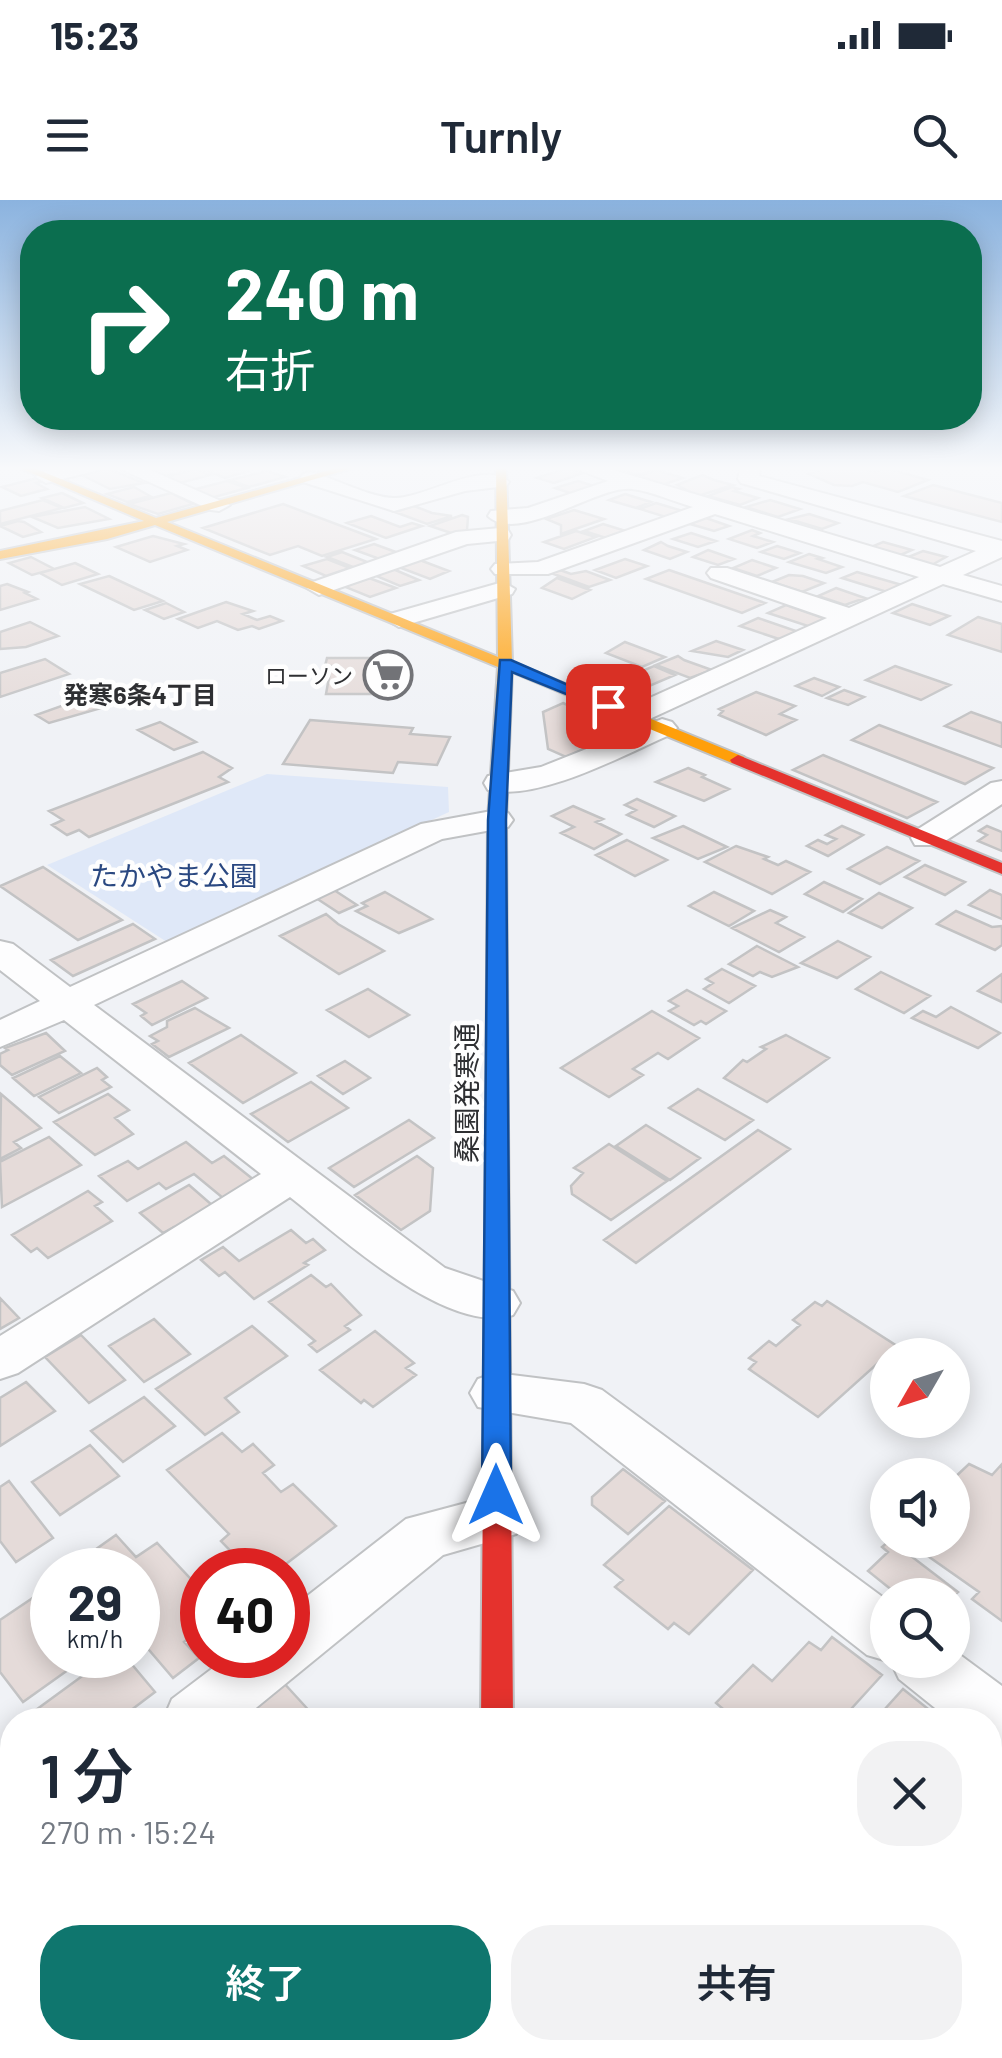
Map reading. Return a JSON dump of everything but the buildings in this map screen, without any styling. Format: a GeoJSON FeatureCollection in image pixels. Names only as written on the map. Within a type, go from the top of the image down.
{"type":"FeatureCollection","features":[{"type":"Feature","properties":{"kind":"street"},"geometry":{"type":"LineString","coordinates":[[236,553],[1002,869]]}},
{"type":"Feature","properties":{"kind":"street"},"geometry":{"type":"LineString","coordinates":[[319,588],[419,553]]}},
{"type":"Feature","properties":{"kind":"street","name":"桑園発寒通"},"geometry":{"type":"LineString","coordinates":[[496,1708],[497,820],[506,664],[502,553]]}},
{"type":"Feature","properties":{"kind":"street"},"geometry":{"type":"LineString","coordinates":[[399,619],[586,553]]}},
{"type":"Feature","properties":{"kind":"street"},"geometry":{"type":"LineString","coordinates":[[866,553],[1002,594]]}},
{"type":"Feature","properties":{"kind":"street"},"geometry":{"type":"LineString","coordinates":[[633,716],[992,553]]}},
{"type":"Feature","properties":{"kind":"street"},"geometry":{"type":"LineString","coordinates":[[719,573],[852,618]]}},
{"type":"Feature","properties":{"kind":"street"},"geometry":{"type":"LineString","coordinates":[[499,783],[548,775],[662,728]]}},
{"type":"Feature","properties":{"kind":"street"},"geometry":{"type":"LineString","coordinates":[[928,838],[1002,790]]}},
{"type":"Feature","properties":{"kind":"street"},"geometry":{"type":"LineString","coordinates":[[0,1035],[433,831],[497,820]]}},
{"type":"Feature","properties":{"kind":"street"},"geometry":{"type":"LineString","coordinates":[[0,952],[428,1280],[496,1303]]}},
{"type":"Feature","properties":{"kind":"street"},"geometry":{"type":"LineString","coordinates":[[0,1360],[289,1176]]}},
{"type":"Feature","properties":{"kind":"street"},"geometry":{"type":"LineString","coordinates":[[496,1392],[584,1404],[870,1622]]}},
{"type":"Feature","properties":{"kind":"street"},"geometry":{"type":"LineString","coordinates":[[310,1628],[426,1536],[496,1518]]}},
{"type":"Feature","properties":{"kind":"street"},"geometry":{"type":"LineString","coordinates":[[209,1708],[247,1678]]}},
{"type":"Feature","properties":{"kind":"street"},"geometry":{"type":"LineString","coordinates":[[943,1678],[982,1708]]}},
{"type":"Feature","properties":{"kind":"green space","name":"たかやま公園"},"geometry":{"type":"Polygon","coordinates":[[[267,774],[448,787],[449,812],[167,942],[47,865],[267,774]]]}},
{"type":"Feature","properties":{"kind":"traffic: slow"},"geometry":{"type":"LineString","coordinates":[[0,555],[12,553]]}},
{"type":"Feature","properties":{"kind":"traffic: slow"},"geometry":{"type":"LineString","coordinates":[[232,553],[738,760]]}},
{"type":"Feature","properties":{"kind":"traffic: slow"},"geometry":{"type":"LineString","coordinates":[[497,1127],[497,820],[505,664],[503,553]]}},
{"type":"Feature","properties":{"kind":"traffic: jam"},"geometry":{"type":"LineString","coordinates":[[738,760],[1002,869]]}},
{"type":"Feature","properties":{"kind":"traffic: jam"},"geometry":{"type":"LineString","coordinates":[[497,1127],[497,1708]]}},
{"type":"Feature","properties":{"kind":"place","name":"ローソン"},"geometry":{"type":"Point","coordinates":[388,675]}},
{"type":"Feature","properties":{"kind":"district","name":"発寒6条4丁目"},"geometry":{"type":"Point","coordinates":[140,694]}},
{"type":"Feature","properties":{"kind":"route"},"geometry":{"type":"LineString","coordinates":[[496,1495],[497,820],[506,664],[608,706]]}}]}
